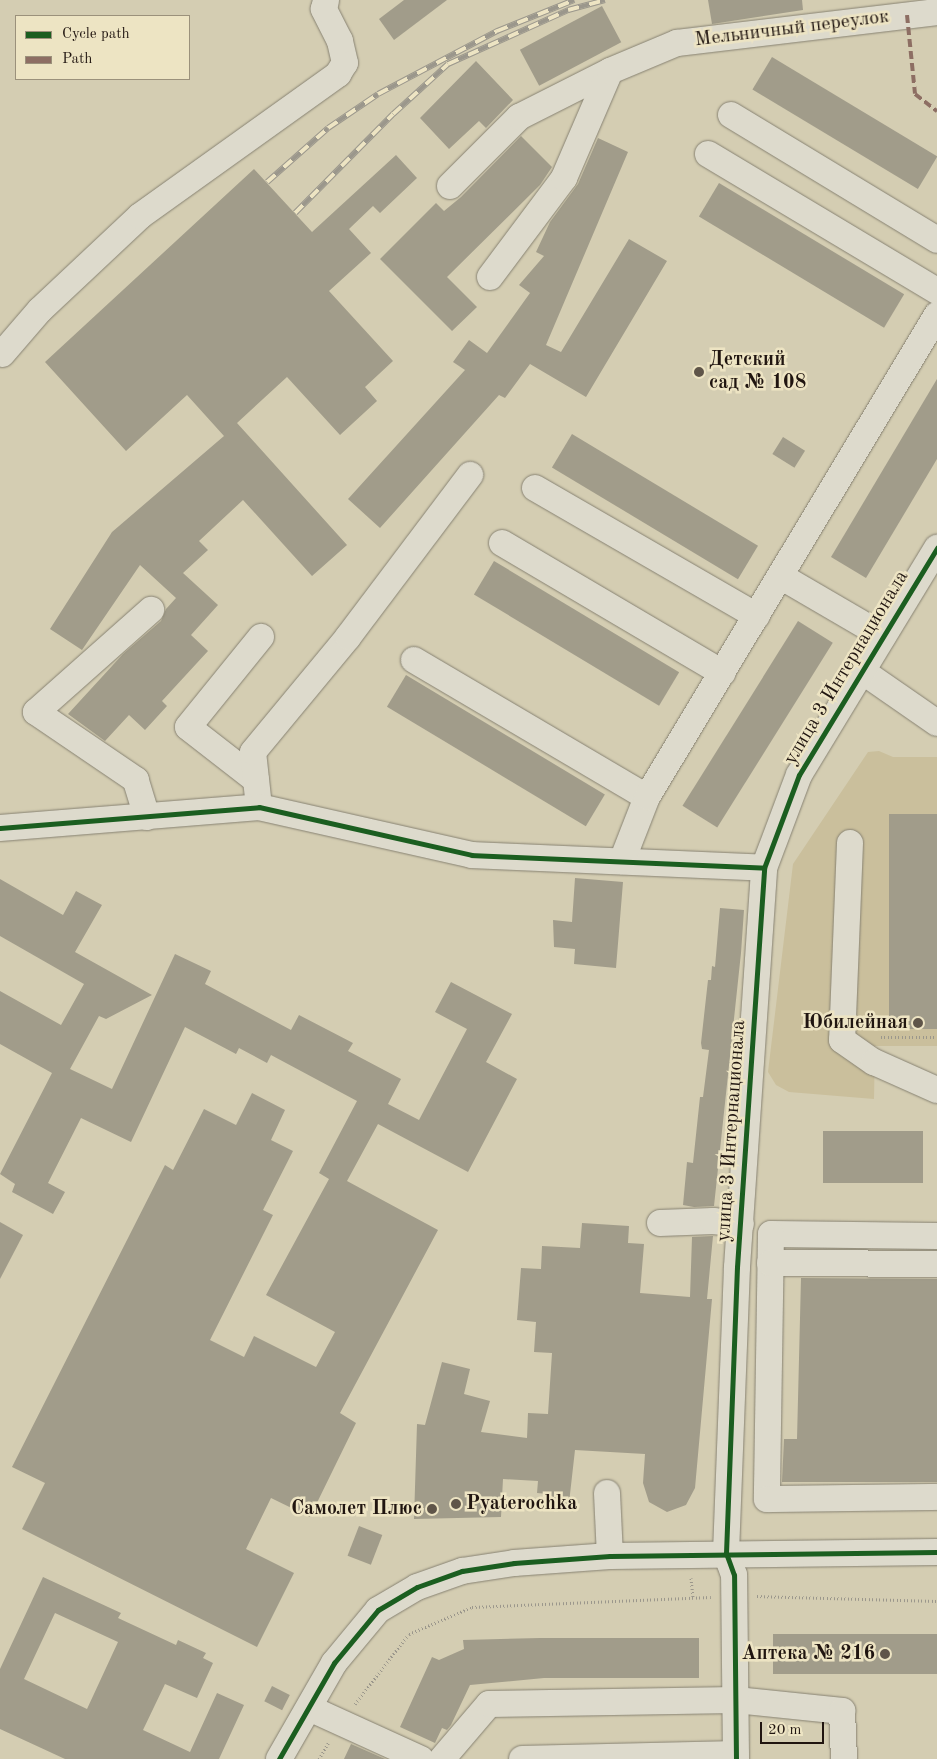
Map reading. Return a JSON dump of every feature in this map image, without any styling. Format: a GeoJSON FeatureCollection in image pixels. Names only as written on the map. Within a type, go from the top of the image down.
{"type":"FeatureCollection","features":[{"type":"Feature","properties":{"kind":"street"},"geometry":{"type":"LineString","coordinates":[[2,354],[40,310],[140,216],[338,74],[345,63],[340,41],[324,9],[326,0]]}},
{"type":"Feature","properties":{"kind":"street","name":"Мельничный переулок"},"geometry":{"type":"LineString","coordinates":[[450,186],[519,117],[610,71],[677,43],[937,12]]}},
{"type":"Feature","properties":{"kind":"street"},"geometry":{"type":"LineString","coordinates":[[490,277],[564,178],[610,71]]}},
{"type":"Feature","properties":{"kind":"street"},"geometry":{"type":"LineString","coordinates":[[731,115],[937,240]]}},
{"type":"Feature","properties":{"kind":"street"},"geometry":{"type":"LineString","coordinates":[[708,154],[937,291]]}},
{"type":"Feature","properties":{"kind":"street"},"geometry":{"type":"LineString","coordinates":[[622,861],[647,797],[782,577],[935,321]]}},
{"type":"Feature","properties":{"kind":"street"},"geometry":{"type":"LineString","coordinates":[[259,807],[253,752],[348,638],[470,475]]}},
{"type":"Feature","properties":{"kind":"street"},"geometry":{"type":"LineString","coordinates":[[535,488],[758,616]]}},
{"type":"Feature","properties":{"kind":"street"},"geometry":{"type":"LineString","coordinates":[[502,543],[723,673]]}},
{"type":"Feature","properties":{"kind":"street","name":"улица 3 Интернационала"},"geometry":{"type":"LineString","coordinates":[[736,1756],[734,1575],[726,1553],[727,1266],[741,1224],[764,868],[799,775],[937,548]]}},
{"type":"Feature","properties":{"kind":"street"},"geometry":{"type":"LineString","coordinates":[[782,577],[883,636]]}},
{"type":"Feature","properties":{"kind":"street"},"geometry":{"type":"LineString","coordinates":[[147,818],[136,780],[36,712],[151,610]]}},
{"type":"Feature","properties":{"kind":"street"},"geometry":{"type":"LineString","coordinates":[[256,780],[188,727],[261,637]]}},
{"type":"Feature","properties":{"kind":"street"},"geometry":{"type":"LineString","coordinates":[[414,660],[647,797]]}},
{"type":"Feature","properties":{"kind":"street"},"geometry":{"type":"LineString","coordinates":[[862,671],[937,723]]}},
{"type":"Feature","properties":{"kind":"street"},"geometry":{"type":"LineString","coordinates":[[0,828],[147,818],[259,807],[472,855],[764,868]]}},
{"type":"Feature","properties":{"kind":"street"},"geometry":{"type":"LineString","coordinates":[[850,843],[842,1040],[874,1062],[937,1090]]}},
{"type":"Feature","properties":{"kind":"street"},"geometry":{"type":"LineString","coordinates":[[660,1223],[713,1221],[741,1224]]}},
{"type":"Feature","properties":{"kind":"street"},"geometry":{"type":"LineString","coordinates":[[937,1236],[771,1234],[767,1499],[937,1498]]}},
{"type":"Feature","properties":{"kind":"street"},"geometry":{"type":"LineString","coordinates":[[770,1263],[937,1264]]}},
{"type":"Feature","properties":{"kind":"street"},"geometry":{"type":"LineString","coordinates":[[607,1493],[610,1556]]}},
{"type":"Feature","properties":{"kind":"street"},"geometry":{"type":"LineString","coordinates":[[279,1759],[334,1663],[378,1610],[417,1587],[479,1568],[610,1556],[726,1553],[937,1552]]}},
{"type":"Feature","properties":{"kind":"street"},"geometry":{"type":"LineString","coordinates":[[442,1759],[489,1704],[736,1700],[842,1711],[844,1759]]}},
{"type":"Feature","properties":{"kind":"street"},"geometry":{"type":"LineString","coordinates":[[309,1708],[421,1759]]}},
{"type":"Feature","properties":{"kind":"street"},"geometry":{"type":"LineString","coordinates":[[522,1759],[736,1756]]}},
{"type":"Feature","properties":{"kind":"path"},"geometry":{"type":"LineString","coordinates":[[878,1037],[937,1037]]}},
{"type":"Feature","properties":{"kind":"path"},"geometry":{"type":"LineString","coordinates":[[319,1759],[341,1722],[409,1634],[472,1607],[734,1596],[937,1601]]}},
{"type":"Feature","properties":{"kind":"shaded area"},"geometry":{"type":"Polygon","coordinates":[[[879,751],[893,757],[937,757],[937,1046],[875,1046],[874,1099],[789,1092],[776,1085],[768,1072],[793,864],[868,752],[879,751]]]}},
{"type":"Feature","properties":{"kind":"building"},"geometry":{"type":"Polygon","coordinates":[[[404,0],[447,0],[394,40],[379,19],[404,0]]]}},
{"type":"Feature","properties":{"kind":"building"},"geometry":{"type":"Polygon","coordinates":[[[708,0],[802,0],[803,10],[712,24],[708,0]]]}},
{"type":"Feature","properties":{"kind":"building"},"geometry":{"type":"Polygon","coordinates":[[[602,6],[621,42],[539,86],[520,50],[602,6]]]}},
{"type":"Feature","properties":{"kind":"building"},"geometry":{"type":"Polygon","coordinates":[[[772,57],[937,156],[918,189],[752,90],[772,57]]]}},
{"type":"Feature","properties":{"kind":"building"},"geometry":{"type":"Polygon","coordinates":[[[476,61],[513,100],[486,128],[479,121],[449,149],[420,118],[476,61]]]}},
{"type":"Feature","properties":{"kind":"building"},"geometry":{"type":"Polygon","coordinates":[[[521,136],[552,167],[540,185],[447,277],[477,307],[452,331],[380,259],[436,203],[444,211],[461,197],[521,136]]]}},
{"type":"Feature","properties":{"kind":"building"},"geometry":{"type":"Polygon","coordinates":[[[598,138],[628,152],[546,345],[561,352],[629,239],[667,261],[586,397],[530,364],[505,398],[499,395],[380,528],[348,499],[465,370],[453,362],[469,340],[487,353],[530,293],[519,285],[544,256],[536,252],[550,222],[578,184],[598,138]]]}},
{"type":"Feature","properties":{"kind":"building"},"geometry":{"type":"Polygon","coordinates":[[[396,155],[417,178],[380,213],[373,206],[349,229],[371,253],[329,291],[393,361],[365,387],[377,401],[340,435],[287,377],[237,423],[347,545],[312,576],[243,500],[199,541],[208,550],[183,573],[218,605],[191,635],[208,651],[162,701],[167,706],[145,730],[129,715],[105,741],[68,714],[123,654],[161,621],[166,609],[176,598],[140,565],[82,650],[50,629],[112,532],[224,436],[187,395],[126,451],[45,362],[254,169],[312,232],[396,155]]]}},
{"type":"Feature","properties":{"kind":"building"},"geometry":{"type":"Polygon","coordinates":[[[719,183],[904,294],[884,328],[699,216],[719,183]]]}},
{"type":"Feature","properties":{"kind":"building"},"geometry":{"type":"Polygon","coordinates":[[[937,379],[937,459],[866,578],[831,557],[937,379]]]}},
{"type":"Feature","properties":{"kind":"building"},"geometry":{"type":"Polygon","coordinates":[[[572,434],[758,546],[738,579],[552,467],[572,434]]]}},
{"type":"Feature","properties":{"kind":"building"},"geometry":{"type":"Polygon","coordinates":[[[783,437],[805,451],[794,468],[772,454],[783,437]]]}},
{"type":"Feature","properties":{"kind":"building"},"geometry":{"type":"Polygon","coordinates":[[[494,561],[679,672],[659,706],[474,594],[494,561]]]}},
{"type":"Feature","properties":{"kind":"building"},"geometry":{"type":"Polygon","coordinates":[[[798,621],[833,643],[717,828],[682,806],[798,621]]]}},
{"type":"Feature","properties":{"kind":"building"},"geometry":{"type":"Polygon","coordinates":[[[406,675],[605,794],[586,826],[387,707],[406,675]]]}},
{"type":"Feature","properties":{"kind":"building"},"geometry":{"type":"Polygon","coordinates":[[[889,814],[937,814],[937,1029],[889,1029],[889,814]]]}},
{"type":"Feature","properties":{"kind":"building"},"geometry":{"type":"Polygon","coordinates":[[[575,878],[623,882],[616,968],[574,964],[575,949],[554,947],[553,920],[572,922],[575,878]]]}},
{"type":"Feature","properties":{"kind":"building"},"geometry":{"type":"Polygon","coordinates":[[[0,879],[63,915],[76,891],[102,905],[75,952],[152,995],[106,1019],[99,1016],[70,1069],[112,1089],[175,954],[211,971],[205,984],[291,1030],[299,1015],[353,1043],[348,1051],[401,1079],[388,1104],[419,1120],[467,1029],[435,1012],[451,982],[512,1014],[486,1062],[517,1079],[468,1172],[378,1124],[347,1181],[438,1230],[340,1413],[356,1423],[310,1517],[271,1498],[246,1549],[294,1573],[257,1647],[22,1529],[45,1483],[12,1467],[165,1165],[173,1170],[204,1109],[236,1125],[252,1093],[285,1110],[271,1140],[293,1151],[263,1210],[273,1215],[210,1340],[244,1357],[254,1336],[316,1367],[335,1332],[266,1295],[329,1179],[319,1173],[357,1101],[271,1055],[267,1063],[239,1048],[236,1054],[185,1027],[131,1142],[81,1118],[48,1183],[65,1192],[53,1214],[12,1192],[15,1184],[0,1174],[52,1073],[0,1044],[0,991],[61,1025],[84,984],[0,936],[0,879]]]}},
{"type":"Feature","properties":{"kind":"building"},"geometry":{"type":"Polygon","coordinates":[[[720,908],[744,910],[741,953],[714,1206],[694,1207],[683,1205],[687,1162],[693,1163],[700,1097],[703,1097],[709,1050],[702,1049],[701,1043],[708,980],[711,980],[712,966],[715,967],[720,908]]]}},
{"type":"Feature","properties":{"kind":"building"},"geometry":{"type":"Polygon","coordinates":[[[823,1131],[923,1131],[923,1183],[823,1183],[823,1131]]]}},
{"type":"Feature","properties":{"kind":"building"},"geometry":{"type":"Polygon","coordinates":[[[0,1222],[23,1235],[0,1279],[0,1222]]]}},
{"type":"Feature","properties":{"kind":"building"},"geometry":{"type":"Polygon","coordinates":[[[582,1223],[629,1226],[628,1243],[644,1244],[640,1293],[690,1297],[692,1237],[713,1236],[707,1299],[712,1299],[695,1488],[686,1505],[667,1512],[649,1502],[643,1483],[645,1454],[575,1450],[569,1503],[560,1506],[551,1502],[548,1494],[537,1493],[538,1481],[503,1479],[501,1517],[414,1519],[417,1424],[425,1425],[442,1362],[470,1369],[464,1394],[490,1401],[481,1432],[527,1438],[528,1413],[548,1414],[552,1353],[534,1352],[536,1322],[517,1320],[521,1268],[541,1269],[542,1246],[580,1248],[582,1223]]]}},
{"type":"Feature","properties":{"kind":"building"},"geometry":{"type":"Polygon","coordinates":[[[801,1278],[937,1279],[937,1482],[782,1482],[784,1439],[797,1439],[801,1278]]]}},
{"type":"Feature","properties":{"kind":"building"},"geometry":{"type":"Polygon","coordinates":[[[359,1526],[382,1535],[371,1565],[348,1556],[359,1526]]]}},
{"type":"Feature","properties":{"kind":"building"},"geometry":{"type":"Polygon","coordinates":[[[43,1577],[121,1613],[118,1618],[176,1645],[178,1640],[206,1653],[203,1658],[213,1663],[197,1698],[165,1684],[143,1730],[190,1752],[217,1693],[244,1705],[219,1759],[65,1759],[0,1729],[0,1669],[43,1577]],[[55,1613],[24,1679],[87,1709],[118,1642],[55,1613]]]}},
{"type":"Feature","properties":{"kind":"building"},"geometry":{"type":"Polygon","coordinates":[[[773,1634],[937,1634],[937,1674],[773,1674],[773,1634]]]}},
{"type":"Feature","properties":{"kind":"building"},"geometry":{"type":"Polygon","coordinates":[[[699,1638],[699,1678],[544,1678],[470,1685],[451,1725],[447,1730],[442,1728],[435,1743],[400,1727],[432,1657],[439,1660],[464,1649],[463,1640],[699,1638]]]}},
{"type":"Feature","properties":{"kind":"building"},"geometry":{"type":"Polygon","coordinates":[[[272,1686],[290,1695],[282,1710],[264,1701],[272,1686]]]}},
{"type":"Feature","properties":{"kind":"building"},"geometry":{"type":"Polygon","coordinates":[[[351,1744],[385,1759],[344,1759],[351,1744]]]}},
{"type":"Feature","properties":{"kind":"railway"},"geometry":{"type":"LineString","coordinates":[[267,182],[328,128],[378,94],[497,31],[574,0]]}},
{"type":"Feature","properties":{"kind":"railway"},"geometry":{"type":"LineString","coordinates":[[295,213],[393,114],[448,64],[568,10],[605,0]]}},
{"type":"Feature","properties":{"kind":"marked path"},"geometry":{"type":"LineString","coordinates":[[907,15],[915,94],[937,111]]}},
{"type":"Feature","properties":{"kind":"cycle path"},"geometry":{"type":"LineString","coordinates":[[736,1759],[734,1575],[726,1553],[737,1267],[764,868],[799,775],[937,548]]}},
{"type":"Feature","properties":{"kind":"cycle path"},"geometry":{"type":"LineString","coordinates":[[0,828],[259,807],[472,855],[764,868]]}},
{"type":"Feature","properties":{"kind":"cycle path"},"geometry":{"type":"LineString","coordinates":[[279,1759],[334,1663],[378,1610],[417,1587],[462,1571],[514,1563],[610,1556],[937,1552]]}},
{"type":"Feature","properties":{"kind":"place","name":"Детский сад № 108"},"geometry":{"type":"Point","coordinates":[699,372]}},
{"type":"Feature","properties":{"kind":"place","name":"Юбилейная"},"geometry":{"type":"Point","coordinates":[918,1023]}},
{"type":"Feature","properties":{"kind":"place","name":"Pyaterochka"},"geometry":{"type":"Point","coordinates":[456,1504]}},
{"type":"Feature","properties":{"kind":"place","name":"Самолет Плюс"},"geometry":{"type":"Point","coordinates":[432,1509]}},
{"type":"Feature","properties":{"kind":"place","name":"Аптека № 216"},"geometry":{"type":"Point","coordinates":[885,1654]}}]}
